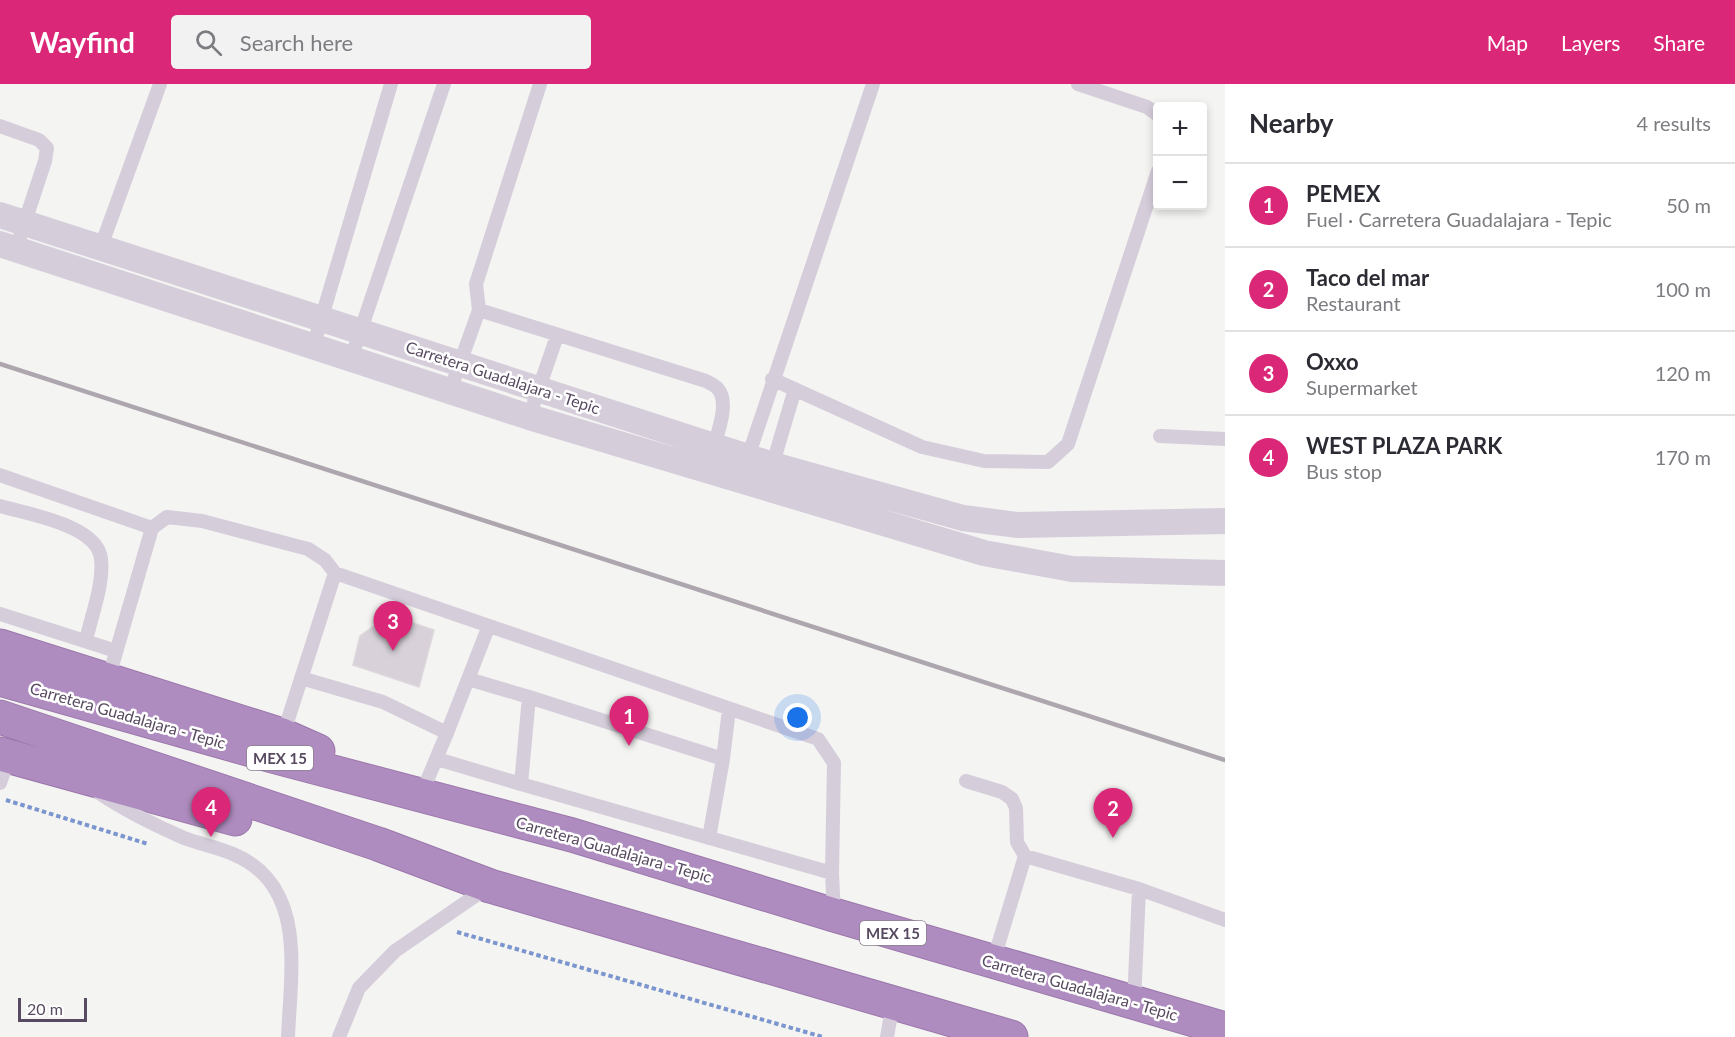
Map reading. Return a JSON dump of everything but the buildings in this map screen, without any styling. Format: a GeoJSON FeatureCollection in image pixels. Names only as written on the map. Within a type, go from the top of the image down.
{"type":"FeatureCollection","features":[{"type":"Feature","properties":{"kind":"highway"},"geometry":{"type":"LineString","coordinates":[[0,646],[112,665],[279,746]]}},
{"type":"Feature","properties":{"kind":"highway","name":"Carretera Guadalajara - Tepic"},"geometry":{"type":"LineString","coordinates":[[0,679],[279,746],[372,782],[572,835],[834,915],[1225,1029]]}},
{"type":"Feature","properties":{"kind":"highway"},"geometry":{"type":"LineString","coordinates":[[0,717],[378,844],[490,886],[1011,1037]]}},
{"type":"Feature","properties":{"kind":"highway"},"geometry":{"type":"LineString","coordinates":[[3,765],[75,777],[448,872]]}},
{"type":"Feature","properties":{"kind":"highway"},"geometry":{"type":"LineString","coordinates":[[1143,1005],[1225,1005]]}},
{"type":"Feature","properties":{"kind":"street","name":"Carretera Guadalajara - Tepic"},"geometry":{"type":"LineString","coordinates":[[0,215],[748,457],[769,477],[995,555],[1072,569],[1225,573]]}},
{"type":"Feature","properties":{"kind":"street","name":"Carretera Guadalajara - Tepic"},"geometry":{"type":"LineString","coordinates":[[8,247],[529,417],[740,481],[769,477],[963,518],[1050,525],[1225,521]]}},
{"type":"Feature","properties":{"kind":"lane"},"geometry":{"type":"LineString","coordinates":[[92,274],[160,84]]}},
{"type":"Feature","properties":{"kind":"lane"},"geometry":{"type":"LineString","coordinates":[[313,347],[391,84]]}},
{"type":"Feature","properties":{"kind":"lane"},"geometry":{"type":"LineString","coordinates":[[351,359],[444,84]]}},
{"type":"Feature","properties":{"kind":"lane"},"geometry":{"type":"LineString","coordinates":[[450,391],[478,310],[476,284],[540,84]]}},
{"type":"Feature","properties":{"kind":"lane"},"geometry":{"type":"LineString","coordinates":[[740,481],[772,379],[873,84]]}},
{"type":"Feature","properties":{"kind":"lane"},"geometry":{"type":"LineString","coordinates":[[1078,84],[1147,107],[1153,111]]}},
{"type":"Feature","properties":{"kind":"lane"},"geometry":{"type":"LineString","coordinates":[[0,126],[39,140],[47,148],[45,161],[24,224],[8,247]]}},
{"type":"Feature","properties":{"kind":"lane"},"geometry":{"type":"LineString","coordinates":[[772,379],[922,447],[984,461],[1048,462],[1068,444],[1153,186]]}},
{"type":"Feature","properties":{"kind":"lane"},"geometry":{"type":"LineString","coordinates":[[478,310],[706,381],[719,389],[722,413],[708,472]]}},
{"type":"Feature","properties":{"kind":"lane"},"geometry":{"type":"LineString","coordinates":[[529,417],[557,336]]}},
{"type":"Feature","properties":{"kind":"lane"},"geometry":{"type":"LineString","coordinates":[[769,477],[795,389]]}},
{"type":"Feature","properties":{"kind":"lane"},"geometry":{"type":"LineString","coordinates":[[1160,436],[1225,439]]}},
{"type":"Feature","properties":{"kind":"lane"},"geometry":{"type":"LineString","coordinates":[[0,474],[152,528]]}},
{"type":"Feature","properties":{"kind":"lane"},"geometry":{"type":"LineString","coordinates":[[0,506],[78,530],[95,543],[101,558],[86,641]]}},
{"type":"Feature","properties":{"kind":"lane"},"geometry":{"type":"LineString","coordinates":[[0,614],[86,641],[112,665],[152,528],[167,517],[202,521],[308,549],[325,560],[334,573],[488,628],[818,739],[826,747],[834,763],[832,873],[834,915]]}},
{"type":"Feature","properties":{"kind":"lane"},"geometry":{"type":"LineString","coordinates":[[279,746],[334,573]]}},
{"type":"Feature","properties":{"kind":"lane"},"geometry":{"type":"LineString","coordinates":[[421,795],[488,628]]}},
{"type":"Feature","properties":{"kind":"lane"},"geometry":{"type":"LineString","coordinates":[[301,678],[383,702],[447,733]]}},
{"type":"Feature","properties":{"kind":"lane"},"geometry":{"type":"LineString","coordinates":[[468,679],[723,759]]}},
{"type":"Feature","properties":{"kind":"lane"},"geometry":{"type":"LineString","coordinates":[[521,784],[529,697]]}},
{"type":"Feature","properties":{"kind":"lane"},"geometry":{"type":"LineString","coordinates":[[709,838],[729,709]]}},
{"type":"Feature","properties":{"kind":"lane"},"geometry":{"type":"LineString","coordinates":[[436,759],[832,873]]}},
{"type":"Feature","properties":{"kind":"lane"},"geometry":{"type":"LineString","coordinates":[[75,777],[132,815],[186,839],[232,853],[253,864],[272,881],[285,912],[291,950],[288,1037]]}},
{"type":"Feature","properties":{"kind":"lane"},"geometry":{"type":"LineString","coordinates":[[966,781],[1002,792],[1012,799],[1016,808],[1017,842],[1025,856],[1139,889],[1225,920]]}},
{"type":"Feature","properties":{"kind":"lane"},"geometry":{"type":"LineString","coordinates":[[993,962],[1025,856]]}},
{"type":"Feature","properties":{"kind":"lane"},"geometry":{"type":"LineString","coordinates":[[339,1037],[359,988],[394,951],[490,886]]}},
{"type":"Feature","properties":{"kind":"lane"},"geometry":{"type":"LineString","coordinates":[[1139,889],[1143,1005]]}},
{"type":"Feature","properties":{"kind":"lane"},"geometry":{"type":"LineString","coordinates":[[887,1037],[893,1003]]}},
{"type":"Feature","properties":{"kind":"path"},"geometry":{"type":"LineString","coordinates":[[0,798],[158,847]]}},
{"type":"Feature","properties":{"kind":"path"},"geometry":{"type":"LineString","coordinates":[[457,932],[823,1037]]}},
{"type":"Feature","properties":{"kind":"railway"},"geometry":{"type":"LineString","coordinates":[[0,364],[1225,760]]}},
{"type":"Feature","properties":{"kind":"place","name":"Oxxo"},"geometry":{"type":"Point","coordinates":[393,651]}},
{"type":"Feature","properties":{"kind":"place","name":"PEMEX"},"geometry":{"type":"Point","coordinates":[629,746]}},
{"type":"Feature","properties":{"kind":"place","name":"WEST PLAZA PARK"},"geometry":{"type":"Point","coordinates":[211,837]}},
{"type":"Feature","properties":{"kind":"place","name":"Taco del mar"},"geometry":{"type":"Point","coordinates":[1113,838]}}]}
